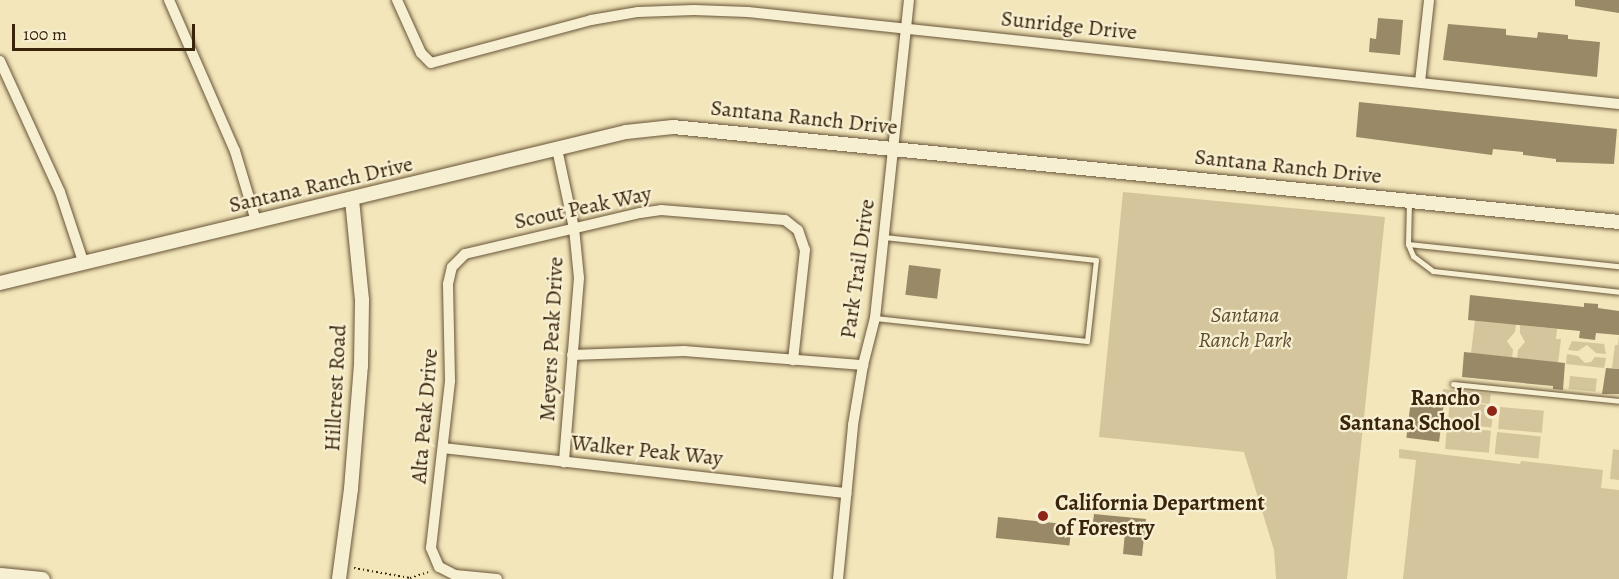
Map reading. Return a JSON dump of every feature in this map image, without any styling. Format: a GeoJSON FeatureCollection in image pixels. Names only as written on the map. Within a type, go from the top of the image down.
{"type":"FeatureCollection","features":[{"type":"Feature","properties":{"kind":"main road"},"geometry":{"type":"LineString","coordinates":[[0,574],[42,579]]}},
{"type":"Feature","properties":{"kind":"street"},"geometry":{"type":"LineString","coordinates":[[169,0],[235,151],[256,221]]}},
{"type":"Feature","properties":{"kind":"street","name":"Sunridge Drive"},"geometry":{"type":"LineString","coordinates":[[397,0],[421,53],[431,63],[591,20],[638,12],[694,10],[748,12],[1619,104]]}},
{"type":"Feature","properties":{"kind":"street","name":"Park Trail Drive"},"geometry":{"type":"LineString","coordinates":[[837,579],[863,365],[875,318],[909,0]]}},
{"type":"Feature","properties":{"kind":"street"},"geometry":{"type":"LineString","coordinates":[[1420,82],[1429,0]]}},
{"type":"Feature","properties":{"kind":"street"},"geometry":{"type":"LineString","coordinates":[[0,61],[60,192],[84,264]]}},
{"type":"Feature","properties":{"kind":"street","name":"Santana Ranch Drive"},"geometry":{"type":"LineString","coordinates":[[0,283],[626,132],[673,127],[893,147],[1619,222]]}},
{"type":"Feature","properties":{"kind":"street","name":"Meyers Peak Drive"},"geometry":{"type":"LineString","coordinates":[[557,149],[574,228],[579,278],[564,462]]}},
{"type":"Feature","properties":{"kind":"street","name":"Hillcrest Road"},"geometry":{"type":"LineString","coordinates":[[340,572],[351,489],[361,366],[362,300],[352,199]]}},
{"type":"Feature","properties":{"kind":"street","name":"Scout Peak Way"},"geometry":{"type":"LineString","coordinates":[[452,267],[465,254],[661,210],[785,220],[798,230],[805,250],[793,360]]}},
{"type":"Feature","properties":{"kind":"street","name":"Alta Peak Drive"},"geometry":{"type":"LineString","coordinates":[[439,567],[431,548],[450,380],[448,284],[452,267]]}},
{"type":"Feature","properties":{"kind":"street"},"geometry":{"type":"LineString","coordinates":[[572,355],[684,351],[863,365]]}},
{"type":"Feature","properties":{"kind":"street","name":"Walker Peak Way"},"geometry":{"type":"LineString","coordinates":[[443,448],[846,493]]}},
{"type":"Feature","properties":{"kind":"street"},"geometry":{"type":"LineString","coordinates":[[439,567],[455,575],[497,579]]}},
{"type":"Feature","properties":{"kind":"lane"},"geometry":{"type":"LineString","coordinates":[[1410,201],[1408,244],[1413,256],[1423,266],[1445,275],[1619,292]]}},
{"type":"Feature","properties":{"kind":"lane"},"geometry":{"type":"LineString","coordinates":[[875,318],[1087,341],[1095,271],[1096,260],[884,237]]}},
{"type":"Feature","properties":{"kind":"lane"},"geometry":{"type":"LineString","coordinates":[[1408,244],[1619,266]]}},
{"type":"Feature","properties":{"kind":"lane"},"geometry":{"type":"LineString","coordinates":[[1453,384],[1619,401]]}},
{"type":"Feature","properties":{"kind":"path"},"geometry":{"type":"LineString","coordinates":[[340,572],[410,578],[439,567]]}},
{"type":"Feature","properties":{"kind":"green space","name":"Santana Ranch Park"},"geometry":{"type":"Polygon","coordinates":[[[1123,192],[1385,217],[1347,579],[1276,579],[1274,550],[1244,452],[1099,437],[1123,192]]]}},
{"type":"Feature","properties":{"kind":"green space"},"geometry":{"type":"Polygon","coordinates":[[[1475,320],[1516,324],[1515,332],[1507,341],[1513,350],[1512,358],[1471,353],[1475,320]]]}},
{"type":"Feature","properties":{"kind":"green space"},"geometry":{"type":"Polygon","coordinates":[[[1520,325],[1557,329],[1556,339],[1561,339],[1558,363],[1517,358],[1518,350],[1525,342],[1520,333],[1520,325]]]}},
{"type":"Feature","properties":{"kind":"green space"},"geometry":{"type":"Polygon","coordinates":[[[1619,335],[1619,369],[1612,368],[1615,345],[1618,345],[1619,335]]]}},
{"type":"Feature","properties":{"kind":"green space"},"geometry":{"type":"Polygon","coordinates":[[[1572,341],[1604,344],[1606,354],[1596,353],[1587,345],[1578,351],[1568,350],[1572,341]]]}},
{"type":"Feature","properties":{"kind":"green space"},"geometry":{"type":"Polygon","coordinates":[[[1567,354],[1578,356],[1585,363],[1591,362],[1595,357],[1606,358],[1604,368],[1566,364],[1567,354]]]}},
{"type":"Feature","properties":{"kind":"green space"},"geometry":{"type":"Polygon","coordinates":[[[1570,376],[1597,379],[1595,392],[1569,389],[1570,376]]]}},
{"type":"Feature","properties":{"kind":"green space"},"geometry":{"type":"Polygon","coordinates":[[[1443,389],[1491,394],[1490,404],[1442,399],[1443,389]]]}},
{"type":"Feature","properties":{"kind":"green space"},"geometry":{"type":"Polygon","coordinates":[[[1450,401],[1494,406],[1491,427],[1448,423],[1450,401]]]}},
{"type":"Feature","properties":{"kind":"green space"},"geometry":{"type":"Polygon","coordinates":[[[1500,407],[1544,411],[1542,433],[1498,429],[1500,407]]]}},
{"type":"Feature","properties":{"kind":"green space"},"geometry":{"type":"Polygon","coordinates":[[[1447,427],[1491,431],[1489,453],[1445,449],[1447,427]]]}},
{"type":"Feature","properties":{"kind":"green space"},"geometry":{"type":"Polygon","coordinates":[[[1497,432],[1541,437],[1538,458],[1495,454],[1497,432]]]}},
{"type":"Feature","properties":{"kind":"green space"},"geometry":{"type":"Polygon","coordinates":[[[1399,449],[1520,464],[1521,461],[1603,470],[1601,488],[1619,490],[1619,579],[1403,579],[1416,460],[1399,458],[1399,449]]]}},
{"type":"Feature","properties":{"kind":"green space"},"geometry":{"type":"Polygon","coordinates":[[[1613,449],[1619,450],[1619,480],[1610,479],[1613,449]]]}},
{"type":"Feature","properties":{"kind":"building"},"geometry":{"type":"Polygon","coordinates":[[[1575,0],[1619,0],[1619,13],[1575,6],[1575,0]]]}},
{"type":"Feature","properties":{"kind":"building"},"geometry":{"type":"Polygon","coordinates":[[[1378,18],[1403,20],[1400,55],[1369,52],[1370,38],[1376,39],[1378,18]]]}},
{"type":"Feature","properties":{"kind":"building"},"geometry":{"type":"Polygon","coordinates":[[[1448,24],[1506,29],[1506,35],[1537,38],[1538,32],[1568,35],[1568,39],[1600,42],[1597,77],[1443,60],[1448,24]]]}},
{"type":"Feature","properties":{"kind":"building"},"geometry":{"type":"Polygon","coordinates":[[[1359,102],[1617,129],[1614,164],[1556,162],[1556,159],[1523,155],[1523,152],[1493,149],[1492,155],[1356,137],[1359,102]]]}},
{"type":"Feature","properties":{"kind":"building"},"geometry":{"type":"Polygon","coordinates":[[[909,265],[941,269],[937,299],[905,295],[909,265]]]}},
{"type":"Feature","properties":{"kind":"building"},"geometry":{"type":"Polygon","coordinates":[[[1470,295],[1584,307],[1584,303],[1598,304],[1598,308],[1619,311],[1619,335],[1596,333],[1595,340],[1579,338],[1580,331],[1468,320],[1470,295]]]}},
{"type":"Feature","properties":{"kind":"building"},"geometry":{"type":"Polygon","coordinates":[[[1464,352],[1565,363],[1563,390],[1553,389],[1553,386],[1462,377],[1464,352]]]}},
{"type":"Feature","properties":{"kind":"building"},"geometry":{"type":"Polygon","coordinates":[[[1606,368],[1619,369],[1619,394],[1602,394],[1606,368]]]}},
{"type":"Feature","properties":{"kind":"building"},"geometry":{"type":"Polygon","coordinates":[[[1411,400],[1444,404],[1439,442],[1406,438],[1411,400]]]}},
{"type":"Feature","properties":{"kind":"building"},"geometry":{"type":"Polygon","coordinates":[[[1094,514],[1146,519],[1142,556],[1123,554],[1125,532],[1092,529],[1094,514]]]}},
{"type":"Feature","properties":{"kind":"building"},"geometry":{"type":"Polygon","coordinates":[[[998,517],[1072,525],[1069,546],[996,538],[998,517]]]}},
{"type":"Feature","properties":{"kind":"place","name":"Rancho Santana School"},"geometry":{"type":"Point","coordinates":[1492,411]}},
{"type":"Feature","properties":{"kind":"place","name":"California Department of Forestry"},"geometry":{"type":"Point","coordinates":[1043,516]}}]}
